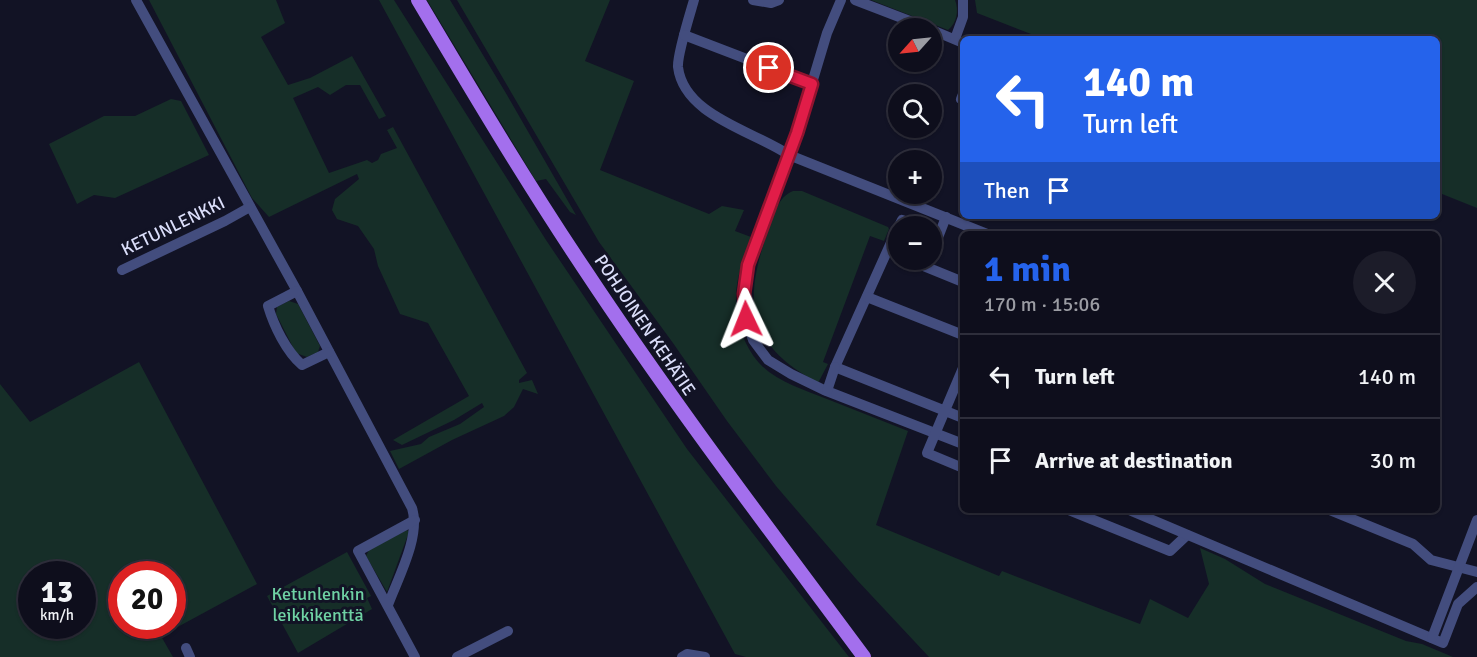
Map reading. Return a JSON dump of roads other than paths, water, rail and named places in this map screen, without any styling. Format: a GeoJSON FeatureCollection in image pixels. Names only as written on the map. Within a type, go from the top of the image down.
{"type":"FeatureCollection","features":[{"type":"Feature","properties":{"kind":"main road","name":"POHJOINEN KEHÄTIE"},"geometry":{"type":"LineString","coordinates":[[418,0],[527,181],[618,318],[788,556],[864,657]]}},
{"type":"Feature","properties":{"kind":"street"},"geometry":{"type":"LineString","coordinates":[[136,0],[250,207]]}},
{"type":"Feature","properties":{"kind":"street"},"geometry":{"type":"LineString","coordinates":[[694,0],[678,66],[688,92],[702,108],[789,154],[979,231]]}},
{"type":"Feature","properties":{"kind":"street"},"geometry":{"type":"LineString","coordinates":[[753,0],[771,3],[779,0]]}},
{"type":"Feature","properties":{"kind":"street"},"geometry":{"type":"LineString","coordinates":[[841,0],[827,33],[789,154],[748,265],[744,294],[746,319],[753,340],[768,360],[791,374],[827,391],[960,443]]}},
{"type":"Feature","properties":{"kind":"street"},"geometry":{"type":"LineString","coordinates":[[855,0],[902,18]]}},
{"type":"Feature","properties":{"kind":"street"},"geometry":{"type":"LineString","coordinates":[[942,34],[959,41],[963,0]]}},
{"type":"Feature","properties":{"kind":"street"},"geometry":{"type":"LineString","coordinates":[[684,35],[812,84]]}},
{"type":"Feature","properties":{"kind":"street","name":"KETUNLENKKI"},"geometry":{"type":"LineString","coordinates":[[122,270],[250,207],[412,508],[415,520]]}},
{"type":"Feature","properties":{"kind":"street"},"geometry":{"type":"LineString","coordinates":[[942,226],[945,218]]}},
{"type":"Feature","properties":{"kind":"street"},"geometry":{"type":"LineString","coordinates":[[827,391],[835,367],[888,251]]}},
{"type":"Feature","properties":{"kind":"street"},"geometry":{"type":"LineString","coordinates":[[934,270],[960,281]]}},
{"type":"Feature","properties":{"kind":"street"},"geometry":{"type":"LineString","coordinates":[[297,291],[268,306],[272,317],[294,357],[302,365],[329,352]]}},
{"type":"Feature","properties":{"kind":"street"},"geometry":{"type":"LineString","coordinates":[[867,297],[960,334]]}},
{"type":"Feature","properties":{"kind":"street"},"geometry":{"type":"LineString","coordinates":[[835,367],[960,417]]}},
{"type":"Feature","properties":{"kind":"street"},"geometry":{"type":"LineString","coordinates":[[960,375],[927,453],[960,467]]}},
{"type":"Feature","properties":{"kind":"street"},"geometry":{"type":"LineString","coordinates":[[1077,513],[1170,550],[1187,535]]}},
{"type":"Feature","properties":{"kind":"street"},"geometry":{"type":"LineString","coordinates":[[1136,513],[1443,643],[1458,604],[1477,587]]}},
{"type":"Feature","properties":{"kind":"street"},"geometry":{"type":"LineString","coordinates":[[1338,513],[1413,543],[1431,560],[1477,572]]}},
{"type":"Feature","properties":{"kind":"street"},"geometry":{"type":"LineString","coordinates":[[388,605],[414,534],[415,520]]}},
{"type":"Feature","properties":{"kind":"street"},"geometry":{"type":"LineString","coordinates":[[414,657],[358,551],[415,520]]}},
{"type":"Feature","properties":{"kind":"street"},"geometry":{"type":"LineString","coordinates":[[1432,638],[1477,520]]}},
{"type":"Feature","properties":{"kind":"street"},"geometry":{"type":"LineString","coordinates":[[457,657],[508,631]]}},
{"type":"Feature","properties":{"kind":"street"},"geometry":{"type":"LineString","coordinates":[[684,655],[705,657]]}},
{"type":"Feature","properties":{"kind":"park label","name":"Ketunlenkin leikkikenttä"},"geometry":{"type":"Point","coordinates":[318,604]}}]}
